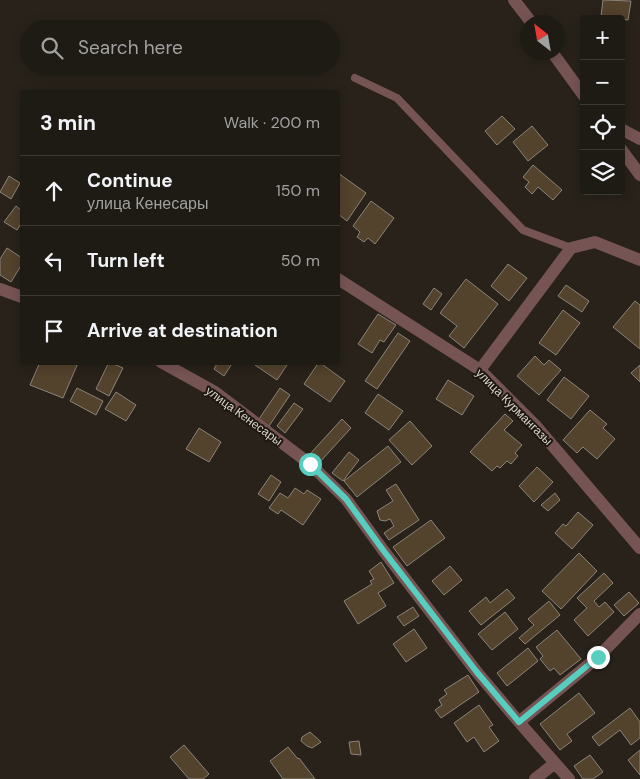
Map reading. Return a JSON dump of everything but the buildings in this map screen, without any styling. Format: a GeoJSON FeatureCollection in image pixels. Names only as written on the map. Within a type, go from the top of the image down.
{"type":"FeatureCollection","features":[{"type":"Feature","properties":{"kind":"street"},"geometry":{"type":"LineString","coordinates":[[514,0],[526,15]]}},
{"type":"Feature","properties":{"kind":"street"},"geometry":{"type":"LineString","coordinates":[[558,60],[580,90]]}},
{"type":"Feature","properties":{"kind":"street"},"geometry":{"type":"LineString","coordinates":[[625,131],[640,138]]}},
{"type":"Feature","properties":{"kind":"street"},"geometry":{"type":"LineString","coordinates":[[622,150],[640,175]]}},
{"type":"Feature","properties":{"kind":"street"},"geometry":{"type":"LineString","coordinates":[[480,370],[571,248],[595,242],[640,260]]}},
{"type":"Feature","properties":{"kind":"street","name":"улица Курмангазы"},"geometry":{"type":"LineString","coordinates":[[340,280],[480,370],[535,425],[640,548]]}},
{"type":"Feature","properties":{"kind":"street"},"geometry":{"type":"LineString","coordinates":[[0,289],[20,296]]}},
{"type":"Feature","properties":{"kind":"street","name":"улица Кенесары"},"geometry":{"type":"LineString","coordinates":[[166,365],[215,392],[310,464],[346,499],[476,671],[569,779]]}},
{"type":"Feature","properties":{"kind":"street"},"geometry":{"type":"LineString","coordinates":[[519,722],[598,657],[640,614]]}},
{"type":"Feature","properties":{"kind":"street"},"geometry":{"type":"LineString","coordinates":[[535,779],[555,763]]}},
{"type":"Feature","properties":{"kind":"lane"},"geometry":{"type":"LineString","coordinates":[[355,78],[397,98],[523,230],[571,248]]}},
{"type":"Feature","properties":{"kind":"route"},"geometry":{"type":"LineString","coordinates":[[310,464],[346,499],[476,671],[519,722],[598,657]]}}]}
